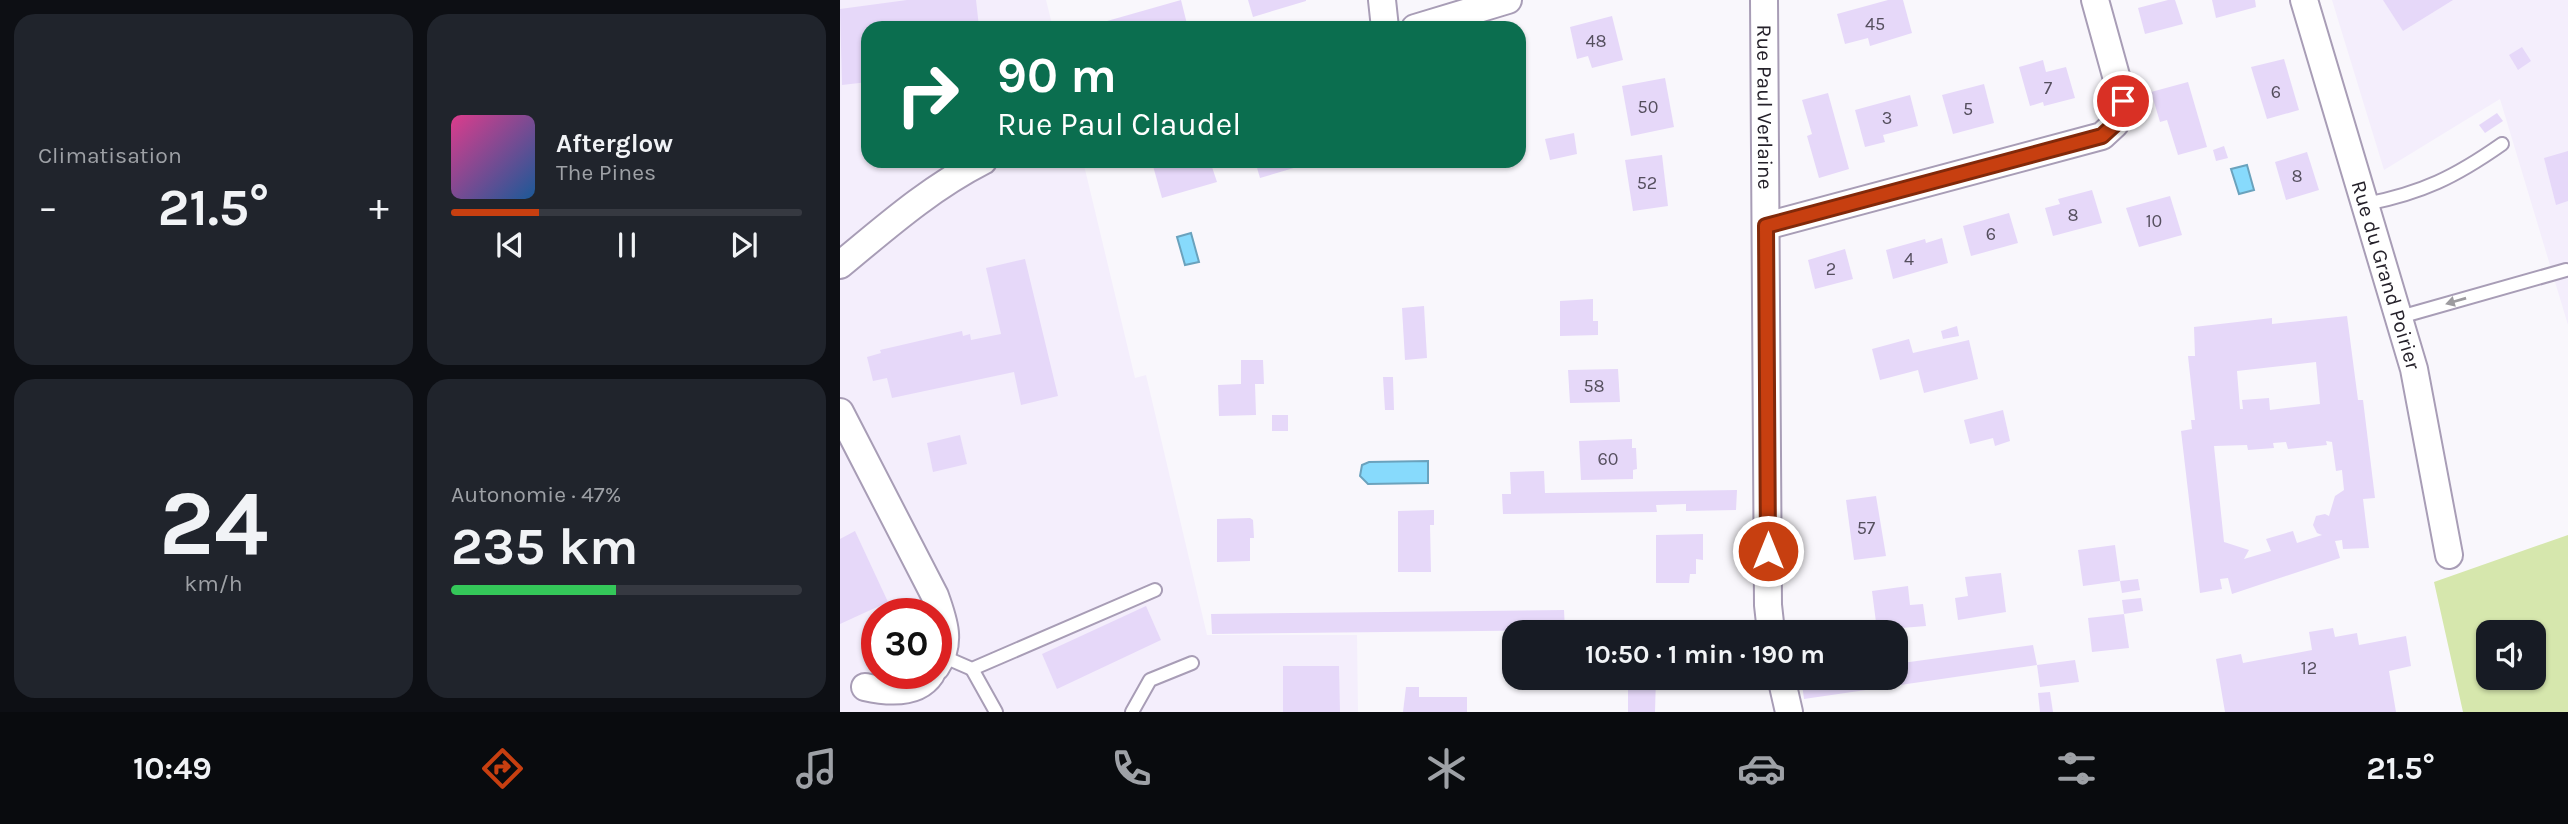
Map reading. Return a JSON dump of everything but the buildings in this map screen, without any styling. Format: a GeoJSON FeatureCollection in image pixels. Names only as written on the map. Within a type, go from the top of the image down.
{"type":"FeatureCollection","features":[{"type":"Feature","properties":{"kind":"street"},"geometry":{"type":"LineString","coordinates":[[1382,0],[1384,21]]}},
{"type":"Feature","properties":{"kind":"street"},"geometry":{"type":"LineString","coordinates":[[1438,21],[1508,0]]}},
{"type":"Feature","properties":{"kind":"street","name":"Rue Paul Verlaine"},"geometry":{"type":"LineString","coordinates":[[1764,0],[1769,620]]}},
{"type":"Feature","properties":{"kind":"street"},"geometry":{"type":"LineString","coordinates":[[1766,226],[2102,136],[2115,124],[2123,101],[2095,0]]}},
{"type":"Feature","properties":{"kind":"street","name":"Rue du Grand Poirier"},"geometry":{"type":"LineString","coordinates":[[2304,0],[2414,369],[2449,555]]}},
{"type":"Feature","properties":{"kind":"street"},"geometry":{"type":"LineString","coordinates":[[840,265],[919,200],[970,168]]}},
{"type":"Feature","properties":{"kind":"street"},"geometry":{"type":"LineString","coordinates":[[840,412],[936,598]]}},
{"type":"Feature","properties":{"kind":"street"},"geometry":{"type":"LineString","coordinates":[[874,689],[909,689]]}},
{"type":"Feature","properties":{"kind":"street"},"geometry":{"type":"LineString","coordinates":[[1784,690],[1790,712]]}},
{"type":"Feature","properties":{"kind":"lane"},"geometry":{"type":"LineString","coordinates":[[2366,204],[2429,187],[2466,169],[2501,144]]}},
{"type":"Feature","properties":{"kind":"lane"},"geometry":{"type":"LineString","coordinates":[[2400,317],[2566,270]]}},
{"type":"Feature","properties":{"kind":"lane"},"geometry":{"type":"LineString","coordinates":[[952,666],[972,668],[1154,590]]}},
{"type":"Feature","properties":{"kind":"lane"},"geometry":{"type":"LineString","coordinates":[[1132,712],[1150,680],[1192,663]]}},
{"type":"Feature","properties":{"kind":"lane"},"geometry":{"type":"LineString","coordinates":[[972,668],[996,712]]}},
{"type":"Feature","properties":{"kind":"shaded area"},"geometry":{"type":"Polygon","coordinates":[[[840,0],[1046,0],[1051,21],[861,21],[861,168],[1085,168],[1135,378],[1146,375],[1207,635],[1357,635],[1358,712],[840,712],[840,0]]]}},
{"type":"Feature","properties":{"kind":"shaded area"},"geometry":{"type":"Polygon","coordinates":[[[2332,0],[2568,0],[2568,325],[2500,99],[2384,170],[2332,0]]]}},
{"type":"Feature","properties":{"kind":"green space"},"geometry":{"type":"Polygon","coordinates":[[[2568,535],[2568,712],[2463,712],[2434,582],[2568,535]]]}},
{"type":"Feature","properties":{"kind":"water"},"geometry":{"type":"Polygon","coordinates":[[[2247,165],[2254,190],[2239,194],[2231,169],[2247,165]]]}},
{"type":"Feature","properties":{"kind":"water"},"geometry":{"type":"Polygon","coordinates":[[[1191,233],[1199,262],[1185,265],[1177,237],[1191,233]]]}},
{"type":"Feature","properties":{"kind":"water"},"geometry":{"type":"Polygon","coordinates":[[[1428,461],[1428,483],[1368,484],[1360,476],[1362,465],[1369,462],[1428,461]]]}},
{"type":"Feature","properties":{"kind":"route"},"geometry":{"type":"LineString","coordinates":[[1768,551],[1766,226],[2102,136],[2115,124],[2123,101]]}}]}
